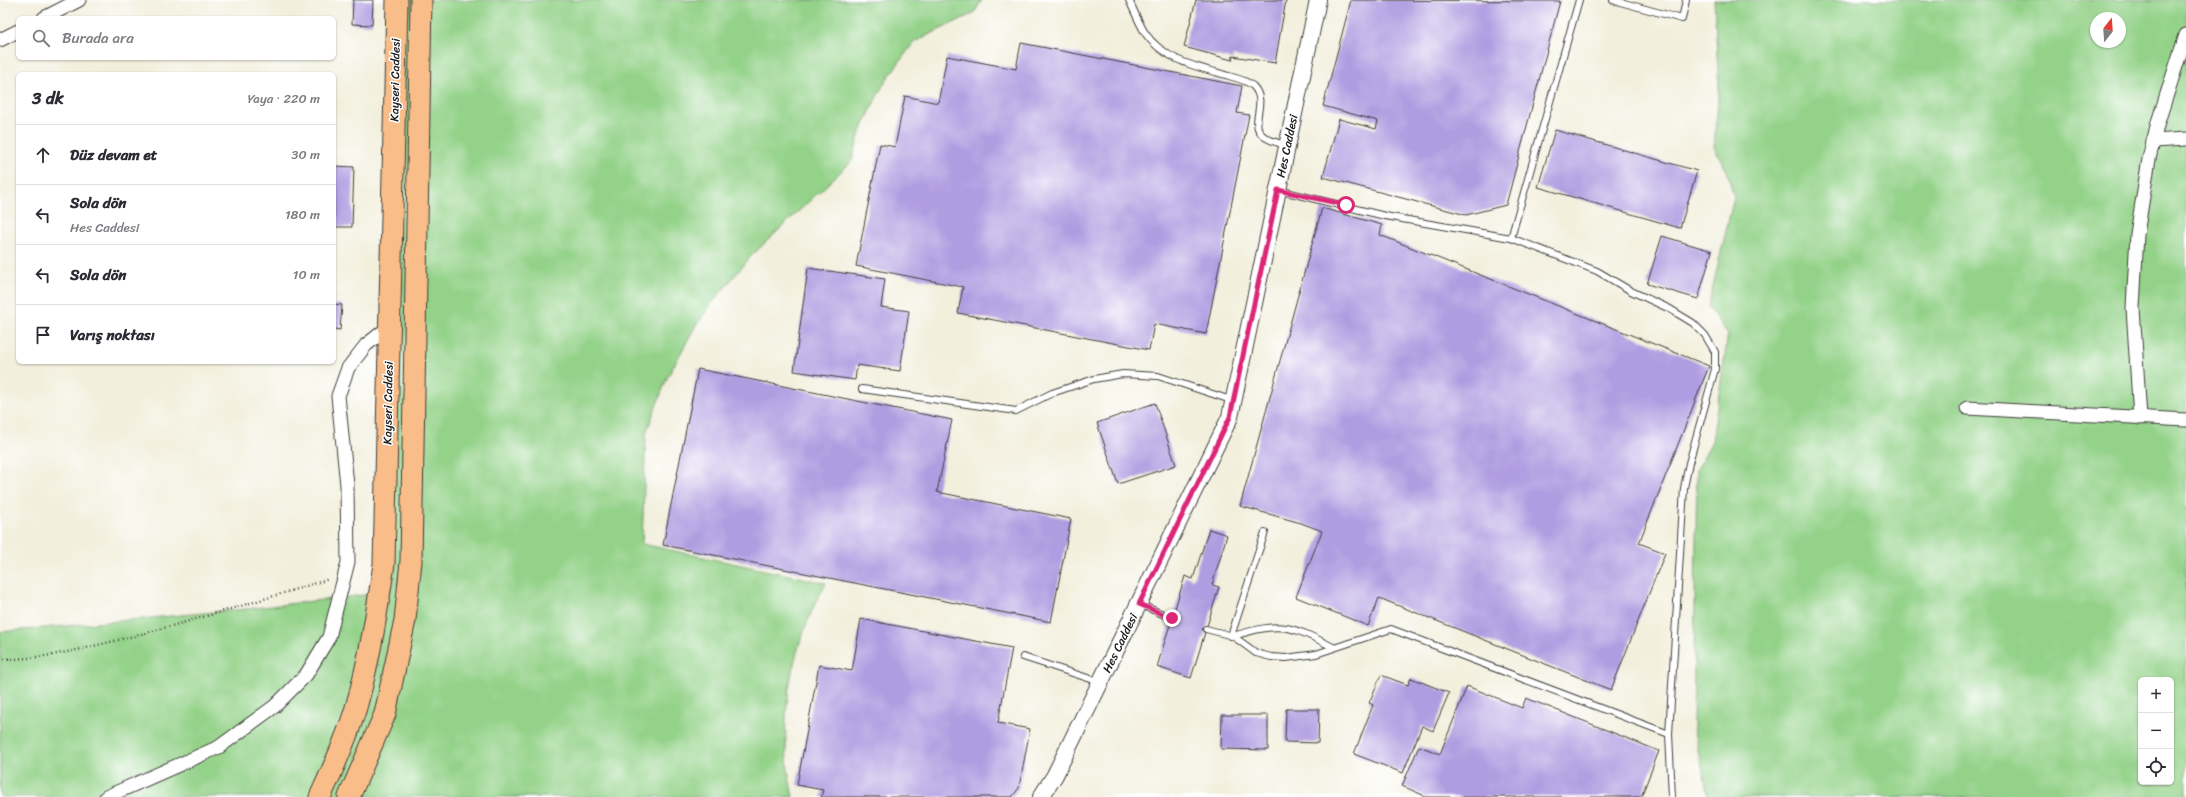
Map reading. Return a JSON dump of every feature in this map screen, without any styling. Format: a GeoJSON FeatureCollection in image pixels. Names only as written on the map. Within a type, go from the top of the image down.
{"type":"FeatureCollection","features":[{"type":"Feature","properties":{"kind":"main road","name":"Kayseri Caddesi"},"geometry":{"type":"LineString","coordinates":[[320,797],[343,746],[357,704],[376,616],[384,564],[397,0]]}},
{"type":"Feature","properties":{"kind":"main road","name":"Kayseri Caddesi"},"geometry":{"type":"LineString","coordinates":[[349,797],[385,714],[405,620],[411,561],[421,0]]}},
{"type":"Feature","properties":{"kind":"street"},"geometry":{"type":"LineString","coordinates":[[48,16],[79,0]]}},
{"type":"Feature","properties":{"kind":"street","name":"Hes Caddesi"},"geometry":{"type":"LineString","coordinates":[[1041,797],[1055,775],[1230,417],[1235,401],[1318,0]]}},
{"type":"Feature","properties":{"kind":"street"},"geometry":{"type":"LineString","coordinates":[[0,40],[16,32]]}},
{"type":"Feature","properties":{"kind":"street"},"geometry":{"type":"LineString","coordinates":[[2140,418],[2133,308],[2134,271],[2141,204],[2153,141],[2186,35]]}},
{"type":"Feature","properties":{"kind":"street"},"geometry":{"type":"LineString","coordinates":[[2153,141],[2186,139]]}},
{"type":"Feature","properties":{"kind":"street"},"geometry":{"type":"LineString","coordinates":[[106,797],[219,747],[275,706],[306,675],[329,637],[348,562],[347,485],[338,396],[348,368],[366,345],[390,327]]}},
{"type":"Feature","properties":{"kind":"street"},"geometry":{"type":"LineString","coordinates":[[1967,408],[2186,420]]}},
{"type":"Feature","properties":{"kind":"lane"},"geometry":{"type":"LineString","coordinates":[[1129,0],[1146,33],[1162,51],[1182,62],[1242,80],[1253,87],[1258,98],[1258,125],[1261,135],[1271,142],[1287,145]]}},
{"type":"Feature","properties":{"kind":"lane"},"geometry":{"type":"LineString","coordinates":[[1511,238],[1579,0]]}},
{"type":"Feature","properties":{"kind":"lane"},"geometry":{"type":"LineString","coordinates":[[1613,0],[1682,19],[1686,0]]}},
{"type":"Feature","properties":{"kind":"lane"},"geometry":{"type":"LineString","coordinates":[[1278,190],[1385,216],[1511,238],[1597,271],[1631,291],[1670,309],[1693,324],[1705,335],[1715,352],[1715,369],[1689,463],[1684,488],[1669,734],[1672,797]]}},
{"type":"Feature","properties":{"kind":"lane"},"geometry":{"type":"LineString","coordinates":[[862,389],[1016,411],[1052,393],[1094,379],[1123,374],[1158,376],[1235,401]]}},
{"type":"Feature","properties":{"kind":"lane"},"geometry":{"type":"LineString","coordinates":[[1232,636],[1265,532]]}},
{"type":"Feature","properties":{"kind":"lane"},"geometry":{"type":"LineString","coordinates":[[1139,604],[1172,618]]}},
{"type":"Feature","properties":{"kind":"lane"},"geometry":{"type":"LineString","coordinates":[[1232,636],[1277,626],[1297,630],[1333,646]]}},
{"type":"Feature","properties":{"kind":"lane"},"geometry":{"type":"LineString","coordinates":[[1206,629],[1232,636],[1256,653],[1271,657],[1286,658],[1316,654],[1333,646],[1391,629],[1669,734]]}},
{"type":"Feature","properties":{"kind":"lane"},"geometry":{"type":"LineString","coordinates":[[1024,657],[1101,682]]}},
{"type":"Feature","properties":{"kind":"path"},"geometry":{"type":"LineString","coordinates":[[0,659],[32,659],[80,650],[209,616],[345,574]]}},
{"type":"Feature","properties":{"kind":"green space"},"geometry":{"type":"Polygon","coordinates":[[[403,0],[982,0],[974,13],[914,42],[889,76],[878,94],[859,136],[852,161],[751,256],[712,303],[695,327],[667,378],[646,433],[642,544],[826,583],[813,608],[803,634],[789,687],[786,714],[786,741],[788,769],[793,797],[0,797],[0,632],[246,609],[389,592],[403,0]]]}},
{"type":"Feature","properties":{"kind":"green space"},"geometry":{"type":"Polygon","coordinates":[[[1714,0],[2186,0],[2186,797],[1709,797],[1693,728],[1697,469],[1712,441],[1728,334],[1708,307],[1734,197],[1727,171],[1714,147],[1719,89],[1714,0]]]}},
{"type":"Feature","properties":{"kind":"building"},"geometry":{"type":"Polygon","coordinates":[[[353,0],[373,0],[372,25],[352,24],[353,0]]]}},
{"type":"Feature","properties":{"kind":"building"},"geometry":{"type":"Polygon","coordinates":[[[1196,0],[1286,0],[1275,63],[1233,56],[1232,60],[1184,47],[1196,0]]]}},
{"type":"Feature","properties":{"kind":"building"},"geometry":{"type":"Polygon","coordinates":[[[1351,0],[1560,1],[1506,205],[1466,215],[1323,177],[1339,119],[1376,129],[1378,121],[1323,106],[1351,0]]]}},
{"type":"Feature","properties":{"kind":"building"},"geometry":{"type":"Polygon","coordinates":[[[1021,43],[1242,86],[1237,113],[1249,115],[1206,334],[1154,324],[1149,350],[958,313],[963,287],[856,266],[880,144],[895,147],[905,96],[938,103],[947,56],[1016,69],[1021,43]]]}},
{"type":"Feature","properties":{"kind":"building"},"geometry":{"type":"Polygon","coordinates":[[[1555,130],[1697,171],[1680,228],[1538,187],[1555,130]]]}},
{"type":"Feature","properties":{"kind":"building"},"geometry":{"type":"Polygon","coordinates":[[[336,166],[354,167],[352,227],[336,227],[336,166]]]}},
{"type":"Feature","properties":{"kind":"building"},"geometry":{"type":"Polygon","coordinates":[[[1322,208],[1382,225],[1380,235],[1709,366],[1639,543],[1665,553],[1611,690],[1379,598],[1368,626],[1296,597],[1322,531],[1301,523],[1240,506],[1322,208]]]}},
{"type":"Feature","properties":{"kind":"building"},"geometry":{"type":"Polygon","coordinates":[[[1662,236],[1712,251],[1698,299],[1647,284],[1662,236]]]}},
{"type":"Feature","properties":{"kind":"building"},"geometry":{"type":"Polygon","coordinates":[[[808,268],[885,279],[881,307],[909,311],[900,371],[857,365],[855,380],[794,371],[808,268]]]}},
{"type":"Feature","properties":{"kind":"building"},"geometry":{"type":"Polygon","coordinates":[[[336,304],[342,305],[340,330],[336,329],[336,304]]]}},
{"type":"Feature","properties":{"kind":"building"},"geometry":{"type":"Polygon","coordinates":[[[698,369],[952,420],[937,492],[1071,519],[1051,622],[663,545],[698,369]]]}},
{"type":"Feature","properties":{"kind":"building"},"geometry":{"type":"Polygon","coordinates":[[[1155,403],[1176,465],[1118,484],[1097,423],[1155,403]]]}},
{"type":"Feature","properties":{"kind":"building"},"geometry":{"type":"Polygon","coordinates":[[[1209,529],[1227,535],[1212,585],[1219,587],[1191,678],[1157,667],[1185,576],[1193,579],[1209,529]]]}},
{"type":"Feature","properties":{"kind":"building"},"geometry":{"type":"Polygon","coordinates":[[[861,619],[1012,648],[998,723],[1030,729],[1019,788],[1012,797],[821,797],[823,790],[797,785],[819,665],[852,671],[861,619]]]}},
{"type":"Feature","properties":{"kind":"building"},"geometry":{"type":"Polygon","coordinates":[[[1381,675],[1408,685],[1411,678],[1449,693],[1433,731],[1422,726],[1403,773],[1354,754],[1373,705],[1369,703],[1381,675]]]}},
{"type":"Feature","properties":{"kind":"building"},"geometry":{"type":"Polygon","coordinates":[[[1467,686],[1522,708],[1526,698],[1659,751],[1641,797],[1423,797],[1423,795],[1402,786],[1419,746],[1440,754],[1467,686]]]}},
{"type":"Feature","properties":{"kind":"building"},"geometry":{"type":"Polygon","coordinates":[[[1286,709],[1319,709],[1318,743],[1285,742],[1286,709]]]}},
{"type":"Feature","properties":{"kind":"building"},"geometry":{"type":"Polygon","coordinates":[[[1222,715],[1268,715],[1268,750],[1221,749],[1222,715]]]}},
{"type":"Feature","properties":{"kind":"route"},"geometry":{"type":"LineString","coordinates":[[1172,618],[1139,604],[1230,417],[1235,401],[1278,190],[1346,205]]}}]}
